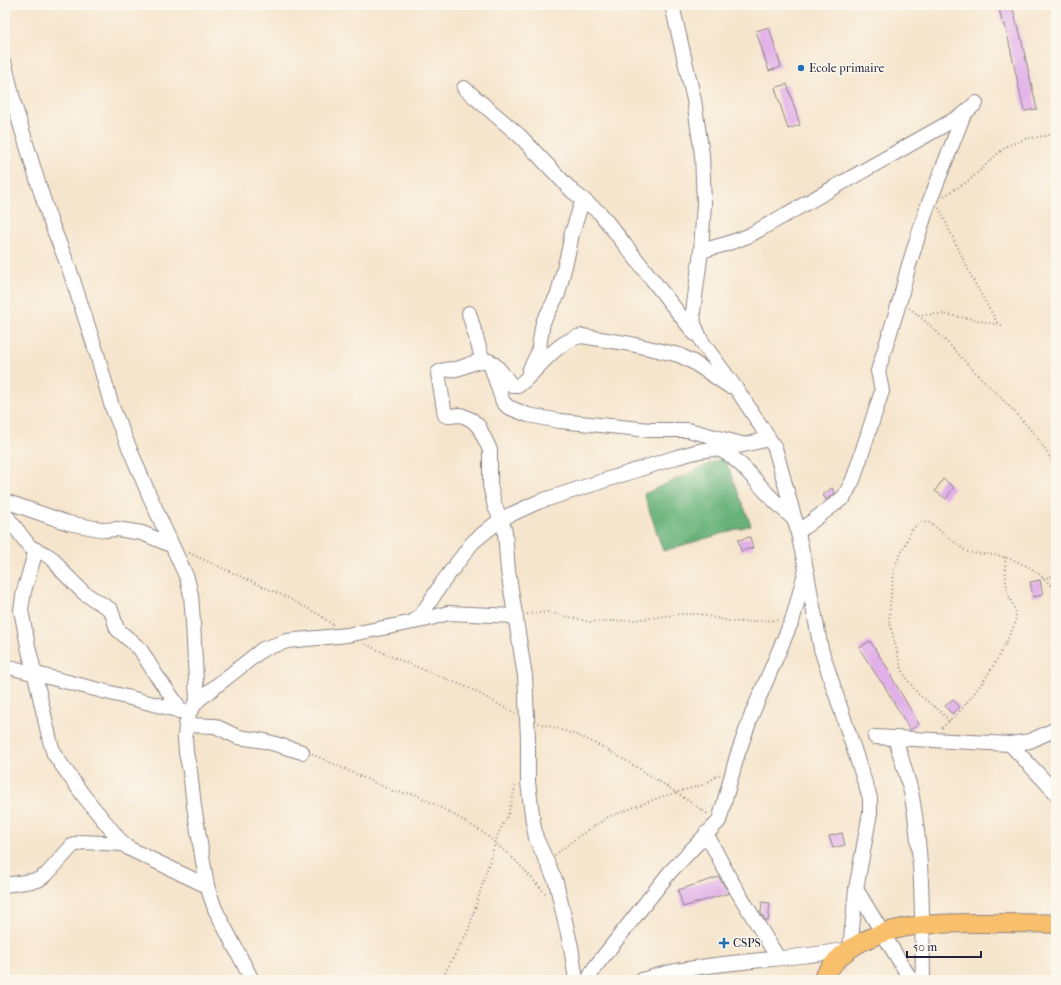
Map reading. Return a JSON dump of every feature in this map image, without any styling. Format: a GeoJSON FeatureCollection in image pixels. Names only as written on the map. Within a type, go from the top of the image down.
{"type":"FeatureCollection","features":[{"type":"Feature","properties":{"kind":"main road"},"geometry":{"type":"LineString","coordinates":[[822,980],[828,970],[850,948],[866,940],[898,929],[922,925],[970,923],[1056,924]]}},
{"type":"Feature","properties":{"kind":"street"},"geometry":{"type":"LineString","coordinates":[[672,5],[694,100],[702,156],[704,202],[702,251],[693,312],[694,324],[702,342]]}},
{"type":"Feature","properties":{"kind":"street"},"geometry":{"type":"LineString","coordinates":[[5,65],[15,107],[40,189],[53,228],[69,268],[97,354],[112,407],[171,545],[180,560],[187,578],[191,595],[197,701]]}},
{"type":"Feature","properties":{"kind":"street"},"geometry":{"type":"LineString","coordinates":[[464,88],[520,136],[572,191],[600,213],[702,342],[740,394],[769,439],[777,454],[796,526],[806,569],[821,649],[870,798],[870,813],[856,889],[850,948],[818,955],[778,958],[685,969],[642,980]]}},
{"type":"Feature","properties":{"kind":"street"},"geometry":{"type":"LineString","coordinates":[[702,251],[748,236],[964,114],[976,103]]}},
{"type":"Feature","properties":{"kind":"street"},"geometry":{"type":"LineString","coordinates":[[796,526],[844,497],[853,480],[882,391],[878,371],[900,300],[908,268],[964,114]]}},
{"type":"Feature","properties":{"kind":"street"},"geometry":{"type":"LineString","coordinates":[[523,382],[538,353],[543,322],[558,294],[570,249],[572,233],[583,199]]}},
{"type":"Feature","properties":{"kind":"street"},"geometry":{"type":"LineString","coordinates":[[469,313],[502,402],[508,407],[528,415],[560,421],[650,430],[688,430],[744,444]]}},
{"type":"Feature","properties":{"kind":"street"},"geometry":{"type":"LineString","coordinates":[[576,980],[576,973],[560,896],[556,882],[536,838],[533,822],[528,782],[528,739],[525,676],[508,571],[505,532],[492,498],[490,485],[490,450],[479,428],[467,416],[445,415],[438,373],[444,370],[456,369],[486,361],[494,364],[512,386],[518,386],[556,350],[568,341],[582,336],[631,344],[678,355],[715,376],[740,394]]}},
{"type":"Feature","properties":{"kind":"street"},"geometry":{"type":"LineString","coordinates":[[413,622],[422,614],[442,583],[473,542],[501,519],[550,498],[677,457],[699,451],[712,449],[721,450],[769,439]]}},
{"type":"Feature","properties":{"kind":"street"},"geometry":{"type":"LineString","coordinates":[[721,450],[741,464],[796,526]]}},
{"type":"Feature","properties":{"kind":"street"},"geometry":{"type":"LineString","coordinates":[[5,501],[68,523],[105,530],[117,529],[142,533],[171,545]]}},
{"type":"Feature","properties":{"kind":"street"},"geometry":{"type":"LineString","coordinates":[[5,514],[30,546],[53,559],[63,572],[84,593],[111,610],[117,629],[140,650],[184,716],[186,753],[207,886],[216,909],[252,980]]}},
{"type":"Feature","properties":{"kind":"street"},"geometry":{"type":"LineString","coordinates":[[36,550],[24,591],[21,610],[28,646],[54,754],[83,795],[123,844],[136,852],[207,886]]}},
{"type":"Feature","properties":{"kind":"street"},"geometry":{"type":"LineString","coordinates":[[588,980],[599,962],[670,872],[706,833],[719,822],[737,756],[752,714],[793,618],[806,569]]}},
{"type":"Feature","properties":{"kind":"street"},"geometry":{"type":"LineString","coordinates":[[184,716],[197,701],[263,649],[287,641],[347,635],[413,622],[448,613],[516,616]]}},
{"type":"Feature","properties":{"kind":"street"},"geometry":{"type":"LineString","coordinates":[[5,666],[184,716],[215,726],[238,737],[265,741],[302,752]]}},
{"type":"Feature","properties":{"kind":"street"},"geometry":{"type":"LineString","coordinates":[[875,737],[1010,744],[1030,741],[1056,729]]}},
{"type":"Feature","properties":{"kind":"street"},"geometry":{"type":"LineString","coordinates":[[895,738],[908,783],[917,830],[922,882],[923,980]]}},
{"type":"Feature","properties":{"kind":"street"},"geometry":{"type":"LineString","coordinates":[[1010,744],[1056,793]]}},
{"type":"Feature","properties":{"kind":"street"},"geometry":{"type":"LineString","coordinates":[[706,833],[730,879],[778,958]]}},
{"type":"Feature","properties":{"kind":"street"},"geometry":{"type":"LineString","coordinates":[[5,885],[38,880],[47,874],[72,846],[77,843],[123,844]]}},
{"type":"Feature","properties":{"kind":"street"},"geometry":{"type":"LineString","coordinates":[[856,889],[911,980]]}},
{"type":"Feature","properties":{"kind":"path"},"geometry":{"type":"LineString","coordinates":[[998,324],[931,205],[970,180],[1007,146],[1025,138],[1056,134]]}},
{"type":"Feature","properties":{"kind":"path"},"geometry":{"type":"LineString","coordinates":[[900,300],[952,348],[1028,427],[1044,448],[1056,469]]}},
{"type":"Feature","properties":{"kind":"path"},"geometry":{"type":"LineString","coordinates":[[918,315],[942,314],[1004,326]]}},
{"type":"Feature","properties":{"kind":"path"},"geometry":{"type":"LineString","coordinates":[[949,721],[940,711],[918,694],[906,676],[900,664],[889,620],[894,568],[914,527],[922,522],[930,523],[972,554],[992,554],[1028,566],[1056,590]]}},
{"type":"Feature","properties":{"kind":"path"},"geometry":{"type":"LineString","coordinates":[[932,740],[962,709],[985,679],[998,658],[1015,624],[1015,610],[1008,593],[1004,557]]}},
{"type":"Feature","properties":{"kind":"path"},"geometry":{"type":"LineString","coordinates":[[1043,579],[1056,575]]}},
{"type":"Feature","properties":{"kind":"path"},"geometry":{"type":"LineString","coordinates":[[516,616],[535,612],[548,612],[590,622],[634,620],[682,614],[699,614],[733,622],[793,618]]}},
{"type":"Feature","properties":{"kind":"path"},"geometry":{"type":"LineString","coordinates":[[527,720],[567,731],[590,741],[676,792],[719,822]]}},
{"type":"Feature","properties":{"kind":"path"},"geometry":{"type":"LineString","coordinates":[[302,752],[311,754],[395,792],[415,794],[449,812],[484,833],[516,861],[550,898]]}},
{"type":"Feature","properties":{"kind":"path"},"geometry":{"type":"LineString","coordinates":[[547,862],[579,836],[608,817],[676,792],[705,784],[718,776],[722,771]]}},
{"type":"Feature","properties":{"kind":"path"},"geometry":{"type":"LineString","coordinates":[[441,980],[468,931],[495,843],[508,815],[518,777]]}},
{"type":"Feature","properties":{"kind":"green space"},"geometry":{"type":"Polygon","coordinates":[[[724,457],[751,525],[663,551],[644,494],[724,457]]]}},
{"type":"Feature","properties":{"kind":"building"},"geometry":{"type":"Polygon","coordinates":[[[998,5],[1012,5],[1037,109],[1024,111],[1005,24],[1003,25],[998,5]]]}},
{"type":"Feature","properties":{"kind":"building"},"geometry":{"type":"Polygon","coordinates":[[[769,27],[781,67],[769,71],[756,31],[769,27]]]}},
{"type":"Feature","properties":{"kind":"building"},"geometry":{"type":"Polygon","coordinates":[[[787,84],[800,125],[788,129],[775,88],[787,84]]]}},
{"type":"Feature","properties":{"kind":"building"},"geometry":{"type":"Polygon","coordinates":[[[943,479],[954,487],[946,499],[935,491],[943,479]]]}},
{"type":"Feature","properties":{"kind":"building"},"geometry":{"type":"Polygon","coordinates":[[[832,488],[835,493],[826,500],[823,495],[832,488]]]}},
{"type":"Feature","properties":{"kind":"building"},"geometry":{"type":"Polygon","coordinates":[[[750,537],[753,548],[741,551],[738,540],[750,537]]]}},
{"type":"Feature","properties":{"kind":"building"},"geometry":{"type":"Polygon","coordinates":[[[1040,580],[1043,595],[1033,597],[1030,582],[1040,580]]]}},
{"type":"Feature","properties":{"kind":"building"},"geometry":{"type":"Polygon","coordinates":[[[870,641],[892,675],[891,676],[919,724],[910,730],[882,682],[859,648],[870,641]]]}},
{"type":"Feature","properties":{"kind":"building"},"geometry":{"type":"Polygon","coordinates":[[[953,699],[960,707],[952,714],[945,706],[953,699]]]}},
{"type":"Feature","properties":{"kind":"building"},"geometry":{"type":"Polygon","coordinates":[[[842,833],[845,845],[833,848],[829,836],[842,833]]]}},
{"type":"Feature","properties":{"kind":"building"},"geometry":{"type":"Polygon","coordinates":[[[719,877],[729,893],[683,907],[678,890],[719,877]]]}},
{"type":"Feature","properties":{"kind":"building"},"geometry":{"type":"Polygon","coordinates":[[[762,902],[770,903],[768,921],[765,920],[761,913],[762,902]]]}},
{"type":"Feature","properties":{"kind":"place","name":"Ecole primaire"},"geometry":{"type":"Point","coordinates":[801,68]}},
{"type":"Feature","properties":{"kind":"place","name":"CSPS"},"geometry":{"type":"Point","coordinates":[724,943]}}]}
